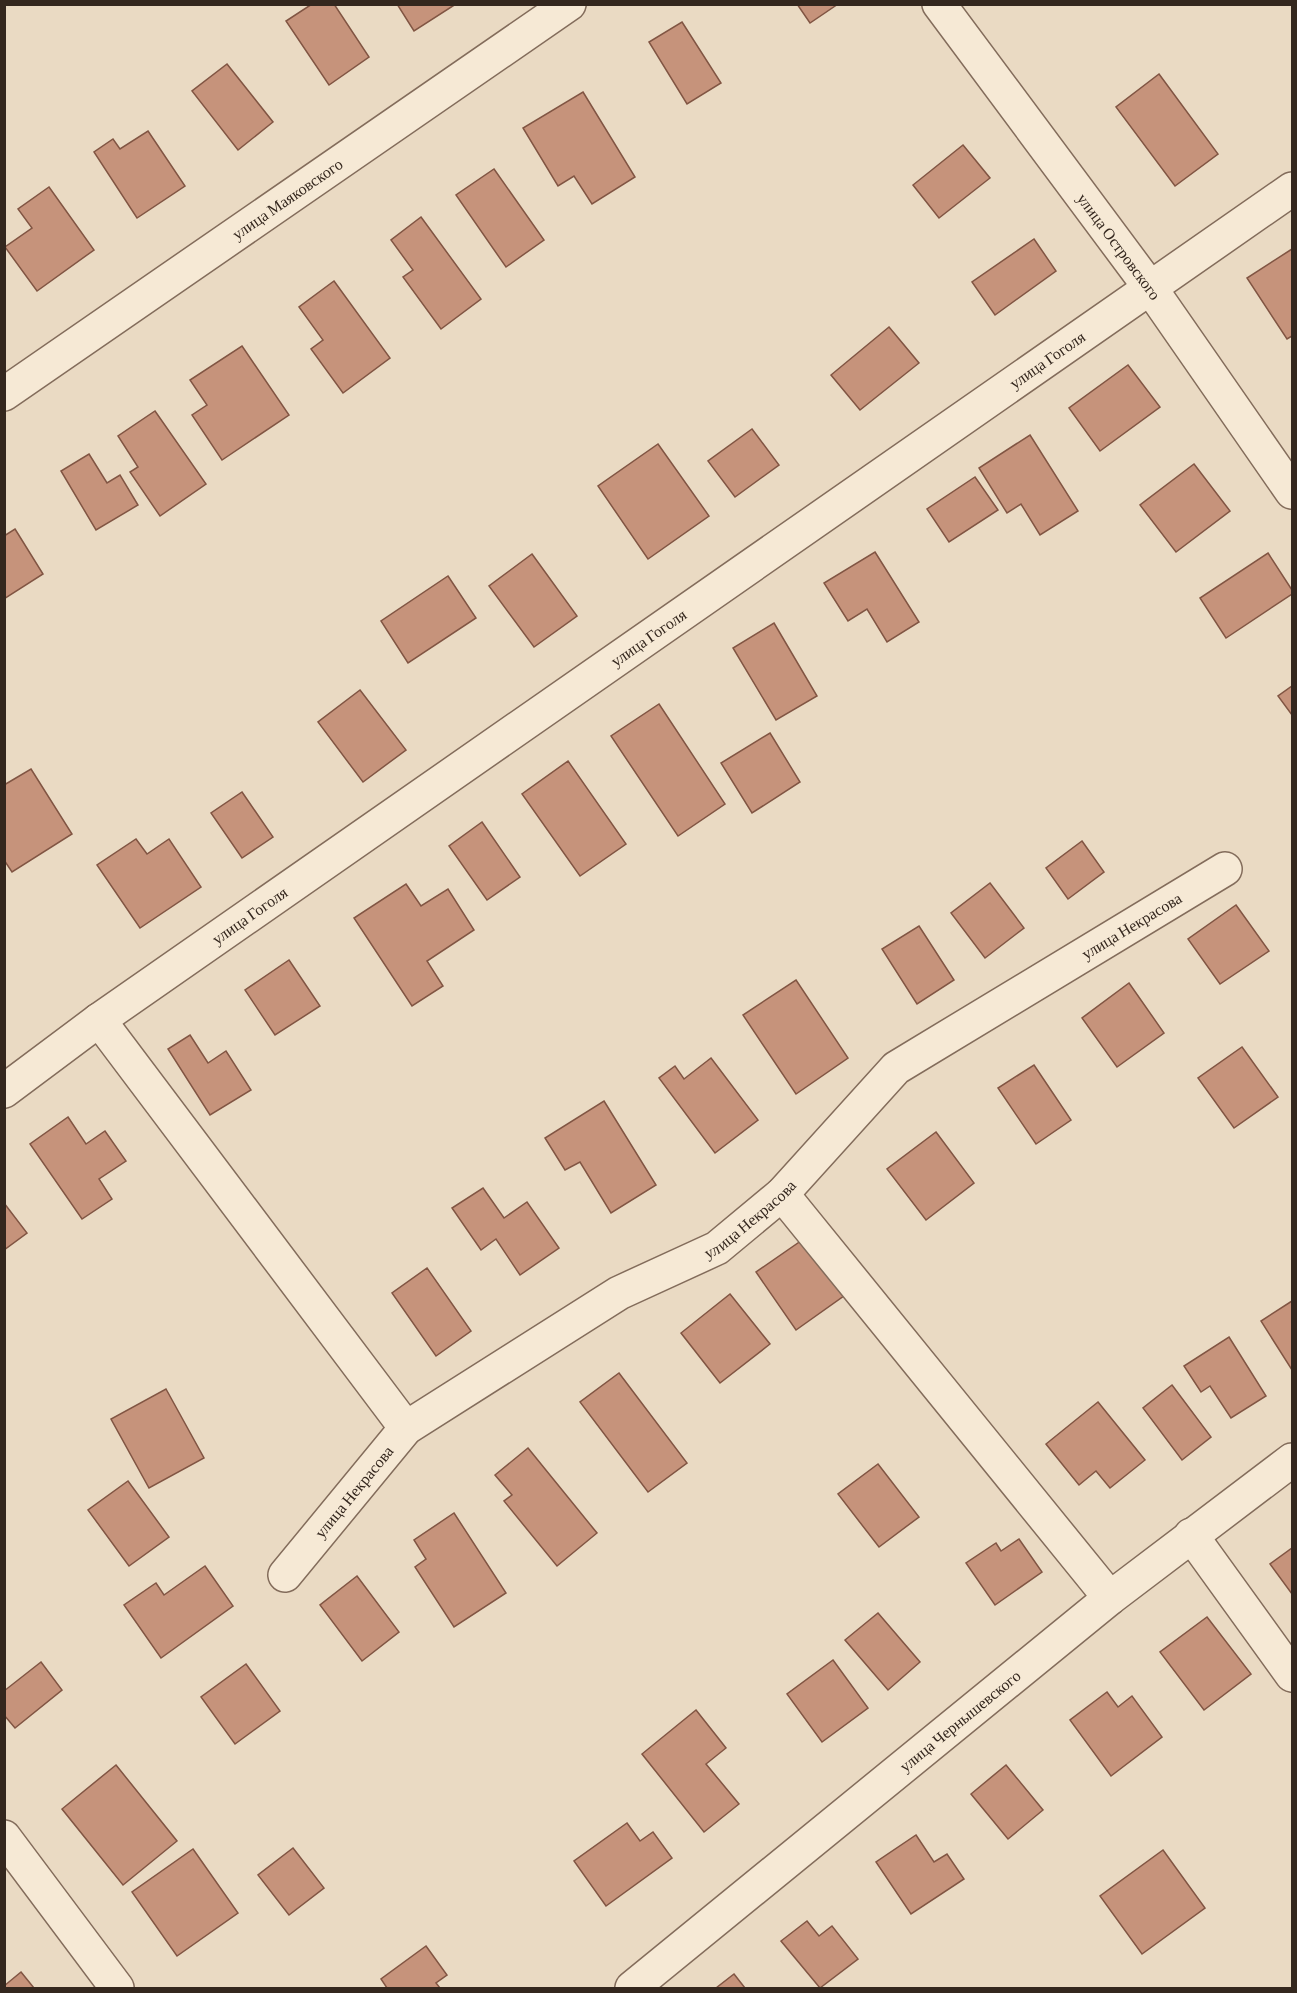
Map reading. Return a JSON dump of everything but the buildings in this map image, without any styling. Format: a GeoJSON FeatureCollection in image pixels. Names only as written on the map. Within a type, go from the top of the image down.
{"type":"FeatureCollection","features":[{"type":"Feature","properties":{"kind":"street","name":"улица Маяковского"},"geometry":{"type":"LineString","coordinates":[[4,394],[569,4]]}},
{"type":"Feature","properties":{"kind":"street","name":"улица Островского"},"geometry":{"type":"LineString","coordinates":[[939,4],[1151,289],[1293,492]]}},
{"type":"Feature","properties":{"kind":"street","name":"улица Гоголя"},"geometry":{"type":"LineString","coordinates":[[4,1090],[99,1020],[1293,189]]}},
{"type":"Feature","properties":{"kind":"street","name":"улица Некрасова"},"geometry":{"type":"LineString","coordinates":[[285,1575],[405,1428],[619,1293],[717,1248],[782,1194],[896,1068],[1225,869]]}},
{"type":"Feature","properties":{"kind":"street"},"geometry":{"type":"LineString","coordinates":[[99,1020],[405,1428]]}},
{"type":"Feature","properties":{"kind":"street"},"geometry":{"type":"LineString","coordinates":[[782,1194],[1110,1598]]}},
{"type":"Feature","properties":{"kind":"street","name":"улица Чернышевского"},"geometry":{"type":"LineString","coordinates":[[632,1989],[1110,1598],[1293,1460]]}},
{"type":"Feature","properties":{"kind":"street"},"geometry":{"type":"LineString","coordinates":[[1191,1535],[1293,1675]]}},
{"type":"Feature","properties":{"kind":"street"},"geometry":{"type":"LineString","coordinates":[[4,1837],[117,1989]]}}]}
